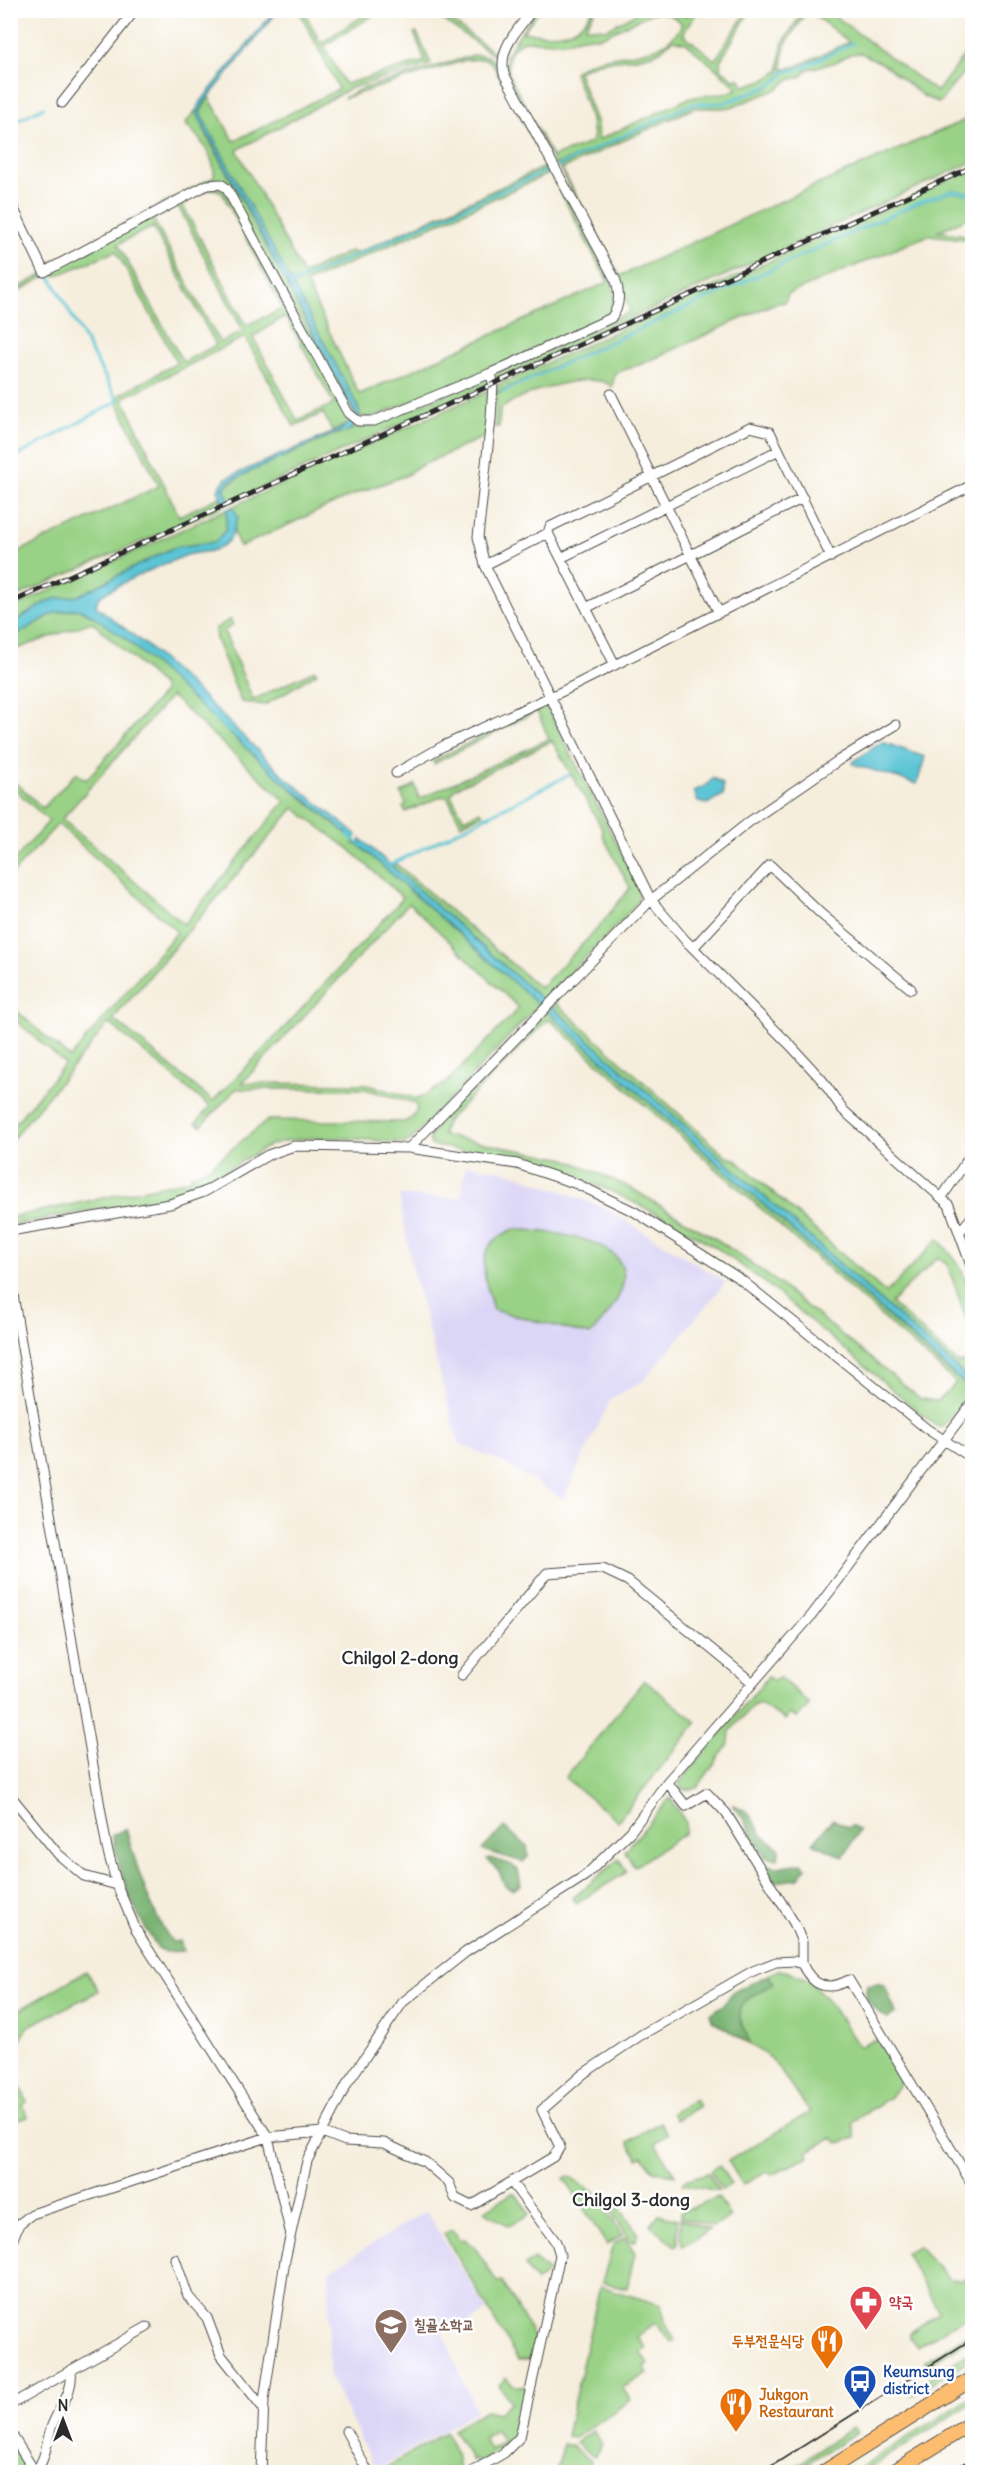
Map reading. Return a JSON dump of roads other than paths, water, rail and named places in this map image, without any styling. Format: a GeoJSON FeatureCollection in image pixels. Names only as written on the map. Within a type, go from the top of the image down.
{"type":"FeatureCollection","features":[{"type":"Feature","properties":{"kind":"highway"},"geometry":{"type":"LineString","coordinates":[[824,2472],[972,2379]]}},
{"type":"Feature","properties":{"kind":"highway"},"geometry":{"type":"LineString","coordinates":[[893,2472],[972,2423]]}},
{"type":"Feature","properties":{"kind":"street"},"geometry":{"type":"LineString","coordinates":[[63,103],[135,10]]}},
{"type":"Feature","properties":{"kind":"street"},"geometry":{"type":"LineString","coordinates":[[10,201],[44,272],[207,185],[221,184],[226,189],[348,413],[358,421],[374,421],[491,373],[611,318],[618,304],[616,281],[504,74],[502,57],[505,49],[532,10]]}},
{"type":"Feature","properties":{"kind":"street"},"geometry":{"type":"LineString","coordinates":[[491,373],[493,383],[491,419],[478,537],[485,565],[651,900],[693,948],[791,1046],[822,1080],[843,1110],[950,1205],[961,1230],[972,1268]]}},
{"type":"Feature","properties":{"kind":"street"},"geometry":{"type":"LineString","coordinates":[[611,394],[719,613]]}},
{"type":"Feature","properties":{"kind":"street"},"geometry":{"type":"LineString","coordinates":[[485,565],[548,533],[550,527],[750,427],[770,432],[831,556]]}},
{"type":"Feature","properties":{"kind":"street"},"geometry":{"type":"LineString","coordinates":[[561,558],[779,450]]}},
{"type":"Feature","properties":{"kind":"street"},"geometry":{"type":"LineString","coordinates":[[396,773],[446,745],[615,665],[972,485]]}},
{"type":"Feature","properties":{"kind":"street"},"geometry":{"type":"LineString","coordinates":[[586,608],[803,498]]}},
{"type":"Feature","properties":{"kind":"street"},"geometry":{"type":"LineString","coordinates":[[548,533],[615,665]]}},
{"type":"Feature","properties":{"kind":"street"},"geometry":{"type":"LineString","coordinates":[[409,1148],[651,900],[749,822],[839,760],[896,725]]}},
{"type":"Feature","properties":{"kind":"street"},"geometry":{"type":"LineString","coordinates":[[693,948],[770,865],[820,913],[911,990]]}},
{"type":"Feature","properties":{"kind":"street"},"geometry":{"type":"LineString","coordinates":[[10,1231],[170,1204],[204,1192],[268,1155],[294,1146],[409,1148],[527,1167],[576,1184],[635,1212],[740,1280],[943,1441],[972,1458]]}},
{"type":"Feature","properties":{"kind":"street"},"geometry":{"type":"LineString","coordinates":[[942,1197],[972,1153]]}},
{"type":"Feature","properties":{"kind":"street"},"geometry":{"type":"LineString","coordinates":[[961,1230],[972,1217]]}},
{"type":"Feature","properties":{"kind":"street"},"geometry":{"type":"LineString","coordinates":[[10,1277],[13,1308],[106,1848],[117,1885],[135,1930],[268,2137],[291,2233]]}},
{"type":"Feature","properties":{"kind":"street"},"geometry":{"type":"LineString","coordinates":[[261,2472],[264,2409],[291,2233],[307,2160],[348,2082],[403,2002],[466,1952],[586,1875],[631,1831],[668,1782],[812,1615],[972,1402]]}},
{"type":"Feature","properties":{"kind":"street"},"geometry":{"type":"LineString","coordinates":[[462,1675],[547,1573],[603,1569],[628,1581],[753,1683]]}},
{"type":"Feature","properties":{"kind":"street"},"geometry":{"type":"LineString","coordinates":[[668,1782],[686,1806],[707,1792],[726,1813],[794,1923],[802,1942],[802,1964],[810,1980],[822,1987],[837,1986],[849,1980],[972,2184]]}},
{"type":"Feature","properties":{"kind":"street"},"geometry":{"type":"LineString","coordinates":[[10,1795],[58,1854],[84,1876],[117,1885]]}},
{"type":"Feature","properties":{"kind":"street"},"geometry":{"type":"LineString","coordinates":[[11,2241],[19,2224],[32,2214],[268,2137],[322,2132],[345,2141],[384,2143],[425,2162],[448,2183],[455,2198],[471,2206],[553,2157],[560,2146],[542,2110],[583,2074],[641,2035],[753,1971],[776,1962],[794,1961],[802,1964]]}},
{"type":"Feature","properties":{"kind":"street"},"geometry":{"type":"LineString","coordinates":[[471,2472],[504,2453],[520,2438],[560,2255],[556,2242],[512,2183]]}},
{"type":"Feature","properties":{"kind":"street"},"geometry":{"type":"LineString","coordinates":[[175,2259],[188,2296],[207,2318],[221,2355],[264,2409]]}},
{"type":"Feature","properties":{"kind":"street"},"geometry":{"type":"LineString","coordinates":[[10,2405],[147,2327]]}},
{"type":"Feature","properties":{"kind":"street"},"geometry":{"type":"LineString","coordinates":[[10,2432],[35,2472],[41,2465],[51,2426],[64,2405],[73,2381],[71,2371]]}},
{"type":"Feature","properties":{"kind":"street"},"geometry":{"type":"LineString","coordinates":[[346,2431],[368,2472]]}},
{"type":"Feature","properties":{"kind":"water"},"geometry":{"type":"Polygon","coordinates":[[[274,11],[278,11],[201,107],[200,113],[356,402],[361,417],[357,416],[196,112],[198,105],[274,11]]]}},
{"type":"Feature","properties":{"kind":"water"},"geometry":{"type":"Polygon","coordinates":[[[352,421],[355,425],[349,431],[332,435],[230,481],[224,488],[230,502],[223,503],[218,489],[226,478],[341,429],[352,421]]]}},
{"type":"Feature","properties":{"kind":"water"},"geometry":{"type":"Polygon","coordinates":[[[233,507],[238,517],[231,537],[222,546],[187,555],[141,574],[98,598],[96,606],[146,645],[197,691],[285,777],[357,835],[355,840],[280,779],[125,638],[87,612],[75,609],[54,613],[11,638],[11,624],[45,603],[54,599],[78,596],[176,547],[215,542],[226,530],[227,509],[233,507]]]}},
{"type":"Feature","properties":{"kind":"water"},"geometry":{"type":"Polygon","coordinates":[[[882,742],[925,757],[917,784],[853,764],[882,742]]]}},
{"type":"Feature","properties":{"kind":"water"},"geometry":{"type":"Polygon","coordinates":[[[713,778],[723,784],[723,795],[707,804],[698,802],[694,791],[707,785],[713,778]]]}},
{"type":"Feature","properties":{"kind":"water"},"geometry":{"type":"Polygon","coordinates":[[[361,839],[543,1000],[539,1005],[360,846],[361,839]]]}},
{"type":"Feature","properties":{"kind":"water"},"geometry":{"type":"Polygon","coordinates":[[[551,1006],[972,1382],[969,1388],[547,1011],[551,1006]]]}},
{"type":"Feature","properties":{"kind":"waterway"},"geometry":{"type":"LineString","coordinates":[[558,166],[692,104],[724,103],[764,88],[780,79],[784,72],[799,69],[853,43]]}},
{"type":"Feature","properties":{"kind":"waterway"},"geometry":{"type":"LineString","coordinates":[[10,124],[44,107]]}},
{"type":"Feature","properties":{"kind":"waterway"},"geometry":{"type":"LineString","coordinates":[[291,284],[548,170]]}},
{"type":"Feature","properties":{"kind":"waterway"},"geometry":{"type":"LineString","coordinates":[[502,392],[919,202],[952,191],[972,194]]}},
{"type":"Feature","properties":{"kind":"waterway"},"geometry":{"type":"LineString","coordinates":[[10,460],[118,401],[50,276]]}},
{"type":"Feature","properties":{"kind":"waterway"},"geometry":{"type":"LineString","coordinates":[[213,716],[230,732]]}},
{"type":"Feature","properties":{"kind":"waterway"},"geometry":{"type":"LineString","coordinates":[[390,865],[569,775]]}},
{"type":"Feature","properties":{"kind":"waterway"},"geometry":{"type":"LineString","coordinates":[[348,835],[362,846]]}},
{"type":"Feature","properties":{"kind":"tram line"},"geometry":{"type":"LineString","coordinates":[[762,2472],[972,2339]]}},
{"type":"Feature","properties":{"kind":"tram line"},"geometry":{"type":"LineString","coordinates":[[950,2472],[972,2458]]}},
{"type":"Feature","properties":{"kind":"railway"},"geometry":{"type":"LineString","coordinates":[[10,603],[972,167]]}},
{"type":"Feature","properties":{"kind":"place","name":"약국"},"geometry":{"type":"Point","coordinates":[866,2331]}},
{"type":"Feature","properties":{"kind":"place","name":"칠골소학교"},"geometry":{"type":"Point","coordinates":[391,2354]}},
{"type":"Feature","properties":{"kind":"place","name":"두부전문식당"},"geometry":{"type":"Point","coordinates":[827,2370]}},
{"type":"Feature","properties":{"kind":"place","name":"Keumsung district"},"geometry":{"type":"Point","coordinates":[860,2410]}},
{"type":"Feature","properties":{"kind":"place","name":"Jukgon Restaurant"},"geometry":{"type":"Point","coordinates":[736,2433]}},
{"type":"Feature","properties":{"kind":"district","name":"Chilgol 2-dong"},"geometry":{"type":"Point","coordinates":[400,1658]}},
{"type":"Feature","properties":{"kind":"district","name":"Chilgol 3-dong"},"geometry":{"type":"Point","coordinates":[631,2200]}}]}
